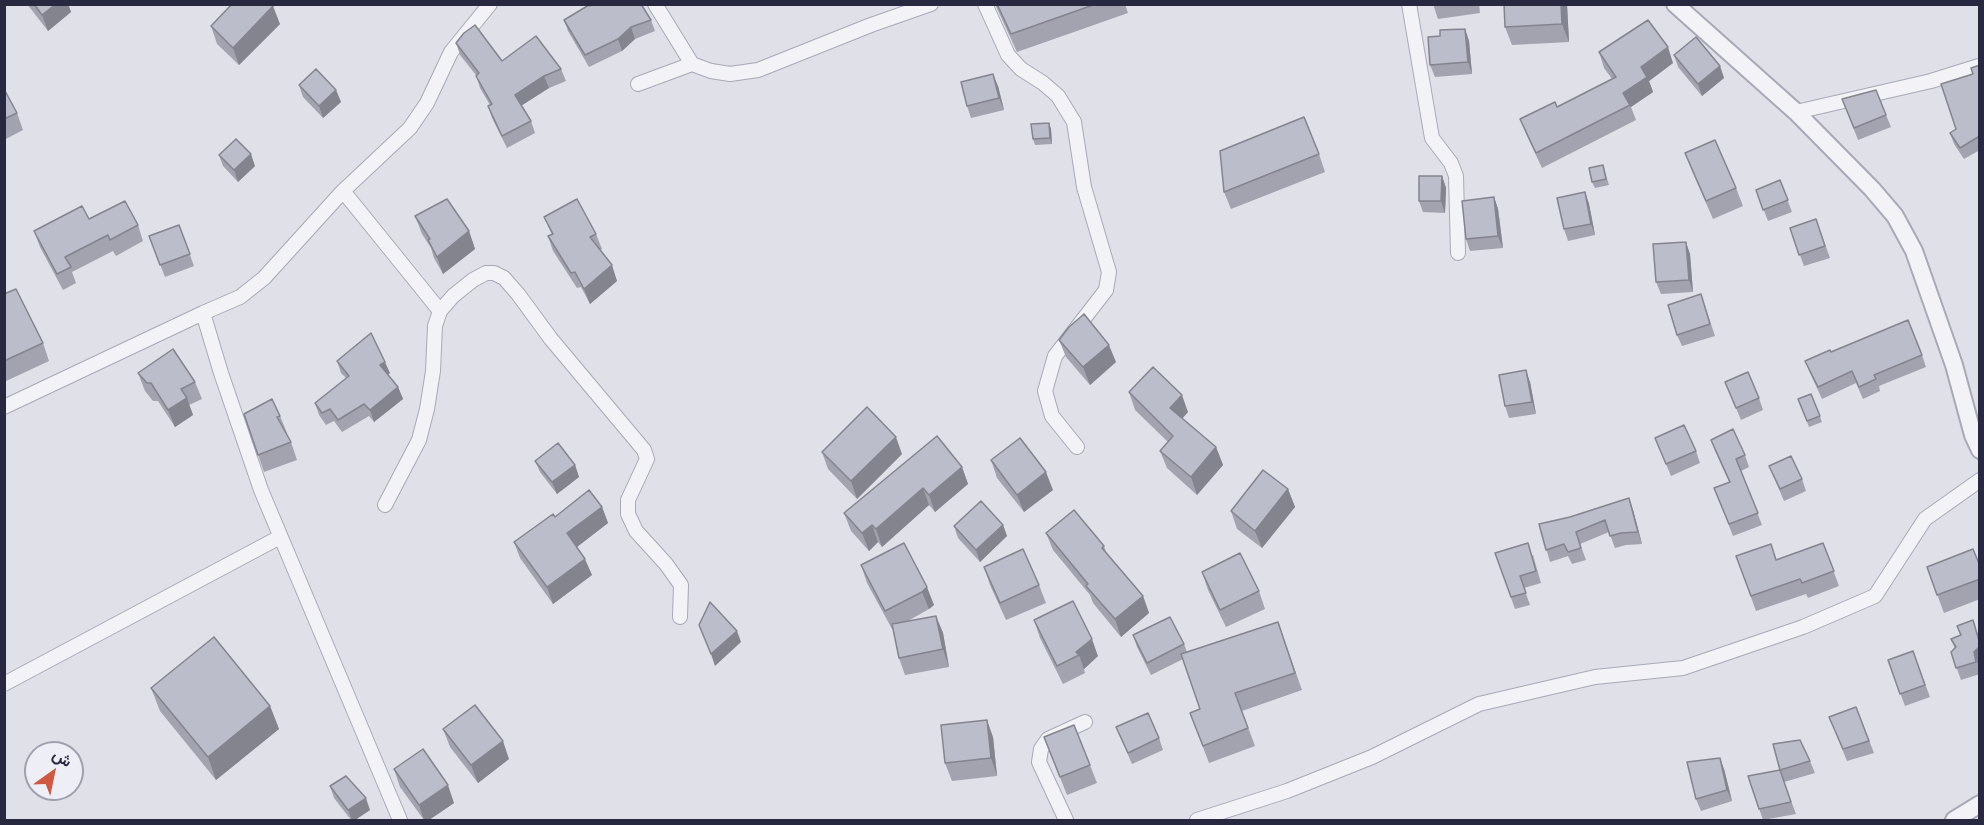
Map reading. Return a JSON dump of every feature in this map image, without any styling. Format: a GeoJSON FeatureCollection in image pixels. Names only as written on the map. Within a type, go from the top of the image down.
{"type":"FeatureCollection","features":[{"type":"Feature","properties":{"kind":"street"},"geometry":{"type":"LineString","coordinates":[[4,407],[240,297],[264,278],[343,191],[410,128],[427,103],[451,52],[489,4]]}},
{"type":"Feature","properties":{"kind":"street"},"geometry":{"type":"LineString","coordinates":[[655,4],[692,64],[711,71],[730,74],[758,70],[931,4]]}},
{"type":"Feature","properties":{"kind":"street"},"geometry":{"type":"LineString","coordinates":[[985,4],[1008,55],[1021,69],[1058,96],[1074,122],[1084,187],[1109,272],[1106,290],[1055,356],[1045,391],[1052,416],[1077,447]]}},
{"type":"Feature","properties":{"kind":"street"},"geometry":{"type":"LineString","coordinates":[[1409,4],[1432,138],[1451,163],[1456,176],[1458,253]]}},
{"type":"Feature","properties":{"kind":"street"},"geometry":{"type":"LineString","coordinates":[[1675,4],[1796,112],[1872,189],[1895,216],[1914,251],[1954,365],[1973,435],[1980,450]]}},
{"type":"Feature","properties":{"kind":"street"},"geometry":{"type":"LineString","coordinates":[[638,84],[692,64]]}},
{"type":"Feature","properties":{"kind":"street"},"geometry":{"type":"LineString","coordinates":[[1796,112],[1931,81],[1979,66]]}},
{"type":"Feature","properties":{"kind":"street"},"geometry":{"type":"LineString","coordinates":[[343,191],[440,311]]}},
{"type":"Feature","properties":{"kind":"street"},"geometry":{"type":"LineString","coordinates":[[385,505],[419,440],[427,409],[433,370],[435,326],[440,311],[453,296],[473,280],[486,273],[494,273],[504,278],[592,390],[644,450],[646,459],[628,500],[628,514],[636,531],[666,564],[681,585],[680,617]]}},
{"type":"Feature","properties":{"kind":"street"},"geometry":{"type":"LineString","coordinates":[[203,313],[257,479],[400,820]]}},
{"type":"Feature","properties":{"kind":"street"},"geometry":{"type":"LineString","coordinates":[[1197,820],[1287,791],[1362,761],[1479,704],[1595,677],[1683,668],[1803,627],[1875,596],[1925,519],[1980,480]]}},
{"type":"Feature","properties":{"kind":"street"},"geometry":{"type":"LineString","coordinates":[[4,684],[280,537]]}},
{"type":"Feature","properties":{"kind":"street"},"geometry":{"type":"LineString","coordinates":[[1066,820],[1039,762],[1041,749],[1048,739],[1085,722]]}},
{"type":"Feature","properties":{"kind":"street"},"geometry":{"type":"LineString","coordinates":[[1954,820],[1980,804]]}},
{"type":"Feature","properties":{"kind":"building"},"geometry":{"type":"Polygon","coordinates":[[[34,4],[56,4],[42,15],[34,4]]]}},
{"type":"Feature","properties":{"kind":"building"},"geometry":{"type":"Polygon","coordinates":[[[232,4],[272,4],[273,6],[233,48],[211,26],[232,4]]]}},
{"type":"Feature","properties":{"kind":"building"},"geometry":{"type":"Polygon","coordinates":[[[593,4],[641,4],[651,20],[631,27],[618,39],[585,55],[564,20],[593,4]]]}},
{"type":"Feature","properties":{"kind":"building"},"geometry":{"type":"Polygon","coordinates":[[[997,4],[1096,4],[1011,34],[997,4]]]}},
{"type":"Feature","properties":{"kind":"building"},"geometry":{"type":"Polygon","coordinates":[[[1504,4],[1561,4],[1562,24],[1505,27],[1504,4]]]}},
{"type":"Feature","properties":{"kind":"building"},"geometry":{"type":"Polygon","coordinates":[[[1648,20],[1668,47],[1641,67],[1647,77],[1623,93],[1630,105],[1536,153],[1520,119],[1555,102],[1557,107],[1616,77],[1599,52],[1648,20]]]}},
{"type":"Feature","properties":{"kind":"building"},"geometry":{"type":"Polygon","coordinates":[[[475,25],[502,61],[536,36],[561,69],[544,76],[515,95],[531,121],[502,136],[488,106],[492,104],[476,76],[479,73],[456,43],[475,25]]]}},
{"type":"Feature","properties":{"kind":"building"},"geometry":{"type":"Polygon","coordinates":[[[1465,29],[1468,62],[1430,65],[1428,37],[1440,36],[1440,30],[1465,29]]]}},
{"type":"Feature","properties":{"kind":"building"},"geometry":{"type":"Polygon","coordinates":[[[1696,37],[1720,66],[1698,84],[1674,55],[1696,37]]]}},
{"type":"Feature","properties":{"kind":"building"},"geometry":{"type":"Polygon","coordinates":[[[1980,65],[1980,141],[1978,137],[1960,148],[1950,133],[1956,129],[1941,84],[1973,74],[1971,68],[1980,65]]]}},
{"type":"Feature","properties":{"kind":"building"},"geometry":{"type":"Polygon","coordinates":[[[316,69],[336,90],[319,106],[299,85],[316,69]]]}},
{"type":"Feature","properties":{"kind":"building"},"geometry":{"type":"Polygon","coordinates":[[[993,74],[999,98],[967,106],[961,82],[993,74]]]}},
{"type":"Feature","properties":{"kind":"building"},"geometry":{"type":"Polygon","coordinates":[[[4,89],[17,113],[4,119],[4,89]]]}},
{"type":"Feature","properties":{"kind":"building"},"geometry":{"type":"Polygon","coordinates":[[[1876,90],[1886,115],[1854,128],[1842,99],[1876,90]]]}},
{"type":"Feature","properties":{"kind":"building"},"geometry":{"type":"Polygon","coordinates":[[[1304,117],[1319,154],[1224,192],[1220,151],[1304,117]]]}},
{"type":"Feature","properties":{"kind":"building"},"geometry":{"type":"Polygon","coordinates":[[[1049,123],[1050,138],[1033,139],[1031,124],[1049,123]]]}},
{"type":"Feature","properties":{"kind":"building"},"geometry":{"type":"Polygon","coordinates":[[[236,139],[251,154],[234,170],[219,155],[236,139]]]}},
{"type":"Feature","properties":{"kind":"building"},"geometry":{"type":"Polygon","coordinates":[[[1715,140],[1736,188],[1706,201],[1685,153],[1715,140]]]}},
{"type":"Feature","properties":{"kind":"building"},"geometry":{"type":"Polygon","coordinates":[[[1603,165],[1606,179],[1592,182],[1589,168],[1603,165]]]}},
{"type":"Feature","properties":{"kind":"building"},"geometry":{"type":"Polygon","coordinates":[[[1419,176],[1442,176],[1441,201],[1419,201],[1419,176]]]}},
{"type":"Feature","properties":{"kind":"building"},"geometry":{"type":"Polygon","coordinates":[[[1780,180],[1788,200],[1763,210],[1756,190],[1780,180]]]}},
{"type":"Feature","properties":{"kind":"building"},"geometry":{"type":"Polygon","coordinates":[[[1585,192],[1591,224],[1564,229],[1557,198],[1585,192]]]}},
{"type":"Feature","properties":{"kind":"building"},"geometry":{"type":"Polygon","coordinates":[[[1494,197],[1498,236],[1466,239],[1462,201],[1494,197]]]}},
{"type":"Feature","properties":{"kind":"building"},"geometry":{"type":"Polygon","coordinates":[[[447,199],[469,231],[437,257],[428,240],[430,239],[415,216],[447,199]]]}},
{"type":"Feature","properties":{"kind":"building"},"geometry":{"type":"Polygon","coordinates":[[[577,199],[596,234],[590,237],[612,265],[584,289],[575,272],[571,273],[548,236],[553,234],[544,217],[577,199]]]}},
{"type":"Feature","properties":{"kind":"building"},"geometry":{"type":"Polygon","coordinates":[[[125,201],[138,225],[110,240],[108,235],[65,257],[71,267],[57,274],[34,231],[82,206],[89,219],[125,201]]]}},
{"type":"Feature","properties":{"kind":"building"},"geometry":{"type":"Polygon","coordinates":[[[1816,219],[1825,246],[1799,255],[1790,228],[1816,219]]]}},
{"type":"Feature","properties":{"kind":"building"},"geometry":{"type":"Polygon","coordinates":[[[179,225],[190,254],[160,265],[149,236],[179,225]]]}},
{"type":"Feature","properties":{"kind":"building"},"geometry":{"type":"Polygon","coordinates":[[[1686,242],[1689,280],[1656,282],[1653,244],[1686,242]]]}},
{"type":"Feature","properties":{"kind":"building"},"geometry":{"type":"Polygon","coordinates":[[[16,289],[43,343],[4,361],[4,294],[16,289]]]}},
{"type":"Feature","properties":{"kind":"building"},"geometry":{"type":"Polygon","coordinates":[[[1701,294],[1710,324],[1677,335],[1668,305],[1701,294]]]}},
{"type":"Feature","properties":{"kind":"building"},"geometry":{"type":"Polygon","coordinates":[[[1084,314],[1109,345],[1083,367],[1059,340],[1069,327],[1084,314]]]}},
{"type":"Feature","properties":{"kind":"building"},"geometry":{"type":"Polygon","coordinates":[[[1908,320],[1922,355],[1874,375],[1876,379],[1859,387],[1852,371],[1818,387],[1805,361],[1908,320]]]}},
{"type":"Feature","properties":{"kind":"building"},"geometry":{"type":"Polygon","coordinates":[[[371,333],[385,362],[380,365],[398,387],[370,410],[364,404],[338,420],[330,409],[322,413],[315,403],[349,376],[337,361],[371,333]]]}},
{"type":"Feature","properties":{"kind":"building"},"geometry":{"type":"Polygon","coordinates":[[[173,349],[195,382],[181,389],[187,398],[168,410],[151,383],[147,383],[138,373],[173,349]]]}},
{"type":"Feature","properties":{"kind":"building"},"geometry":{"type":"Polygon","coordinates":[[[1153,367],[1182,395],[1170,408],[1216,447],[1191,477],[1160,451],[1173,436],[1129,392],[1153,367]]]}},
{"type":"Feature","properties":{"kind":"building"},"geometry":{"type":"Polygon","coordinates":[[[1526,370],[1532,402],[1505,406],[1499,375],[1526,370]]]}},
{"type":"Feature","properties":{"kind":"building"},"geometry":{"type":"Polygon","coordinates":[[[1748,372],[1759,398],[1736,408],[1725,382],[1748,372]]]}},
{"type":"Feature","properties":{"kind":"building"},"geometry":{"type":"Polygon","coordinates":[[[1811,394],[1820,416],[1807,421],[1798,399],[1811,394]]]}},
{"type":"Feature","properties":{"kind":"building"},"geometry":{"type":"Polygon","coordinates":[[[272,399],[280,416],[277,417],[291,442],[258,455],[244,414],[272,399]]]}},
{"type":"Feature","properties":{"kind":"building"},"geometry":{"type":"Polygon","coordinates":[[[867,407],[896,437],[851,481],[822,452],[867,407]]]}},
{"type":"Feature","properties":{"kind":"building"},"geometry":{"type":"Polygon","coordinates":[[[1684,425],[1696,451],[1666,464],[1655,438],[1684,425]]]}},
{"type":"Feature","properties":{"kind":"building"},"geometry":{"type":"Polygon","coordinates":[[[1733,429],[1745,455],[1736,459],[1758,513],[1729,524],[1714,488],[1730,482],[1711,440],[1733,429]]]}},
{"type":"Feature","properties":{"kind":"building"},"geometry":{"type":"Polygon","coordinates":[[[937,436],[962,467],[929,495],[923,488],[876,529],[872,525],[862,533],[844,513],[937,436]]]}},
{"type":"Feature","properties":{"kind":"building"},"geometry":{"type":"Polygon","coordinates":[[[1020,438],[1046,472],[1017,495],[991,460],[1020,438]]]}},
{"type":"Feature","properties":{"kind":"building"},"geometry":{"type":"Polygon","coordinates":[[[558,443],[575,465],[552,482],[535,461],[558,443]]]}},
{"type":"Feature","properties":{"kind":"building"},"geometry":{"type":"Polygon","coordinates":[[[1791,456],[1802,479],[1780,489],[1769,466],[1791,456]]]}},
{"type":"Feature","properties":{"kind":"building"},"geometry":{"type":"Polygon","coordinates":[[[1263,470],[1288,489],[1255,531],[1231,511],[1263,470]]]}},
{"type":"Feature","properties":{"kind":"building"},"geometry":{"type":"Polygon","coordinates":[[[589,490],[602,507],[567,533],[585,559],[547,587],[514,542],[553,514],[555,517],[589,490]]]}},
{"type":"Feature","properties":{"kind":"building"},"geometry":{"type":"Polygon","coordinates":[[[1629,498],[1638,532],[1610,536],[1605,520],[1576,532],[1581,548],[1568,552],[1564,544],[1546,550],[1539,524],[1570,517],[1629,498]]]}},
{"type":"Feature","properties":{"kind":"building"},"geometry":{"type":"Polygon","coordinates":[[[981,501],[1003,525],[976,550],[954,526],[981,501]]]}},
{"type":"Feature","properties":{"kind":"building"},"geometry":{"type":"Polygon","coordinates":[[[1074,510],[1104,546],[1102,548],[1143,596],[1115,619],[1086,586],[1088,584],[1046,533],[1074,510]]]}},
{"type":"Feature","properties":{"kind":"building"},"geometry":{"type":"Polygon","coordinates":[[[904,543],[927,587],[922,592],[885,611],[861,565],[904,543]]]}},
{"type":"Feature","properties":{"kind":"building"},"geometry":{"type":"Polygon","coordinates":[[[1528,543],[1536,571],[1520,576],[1526,593],[1511,597],[1495,553],[1528,543]]]}},
{"type":"Feature","properties":{"kind":"building"},"geometry":{"type":"Polygon","coordinates":[[[1823,543],[1834,571],[1802,583],[1800,579],[1751,596],[1736,556],[1771,544],[1776,560],[1823,543]]]}},
{"type":"Feature","properties":{"kind":"building"},"geometry":{"type":"Polygon","coordinates":[[[1023,549],[1039,585],[1000,603],[984,567],[1023,549]]]}},
{"type":"Feature","properties":{"kind":"building"},"geometry":{"type":"Polygon","coordinates":[[[1973,549],[1980,566],[1980,579],[1937,595],[1927,567],[1973,549]]]}},
{"type":"Feature","properties":{"kind":"building"},"geometry":{"type":"Polygon","coordinates":[[[1240,553],[1259,591],[1220,610],[1202,572],[1240,553]]]}},
{"type":"Feature","properties":{"kind":"building"},"geometry":{"type":"Polygon","coordinates":[[[1073,601],[1092,639],[1076,652],[1079,655],[1057,666],[1034,620],[1073,601]]]}},
{"type":"Feature","properties":{"kind":"building"},"geometry":{"type":"Polygon","coordinates":[[[710,602],[737,631],[711,654],[699,625],[710,602]]]}},
{"type":"Feature","properties":{"kind":"building"},"geometry":{"type":"Polygon","coordinates":[[[936,616],[943,649],[899,658],[892,624],[936,616]]]}},
{"type":"Feature","properties":{"kind":"building"},"geometry":{"type":"Polygon","coordinates":[[[1170,617],[1184,644],[1147,663],[1133,635],[1170,617]]]}},
{"type":"Feature","properties":{"kind":"building"},"geometry":{"type":"Polygon","coordinates":[[[1973,620],[1980,644],[1974,652],[1976,662],[1956,668],[1951,652],[1956,647],[1951,639],[1961,635],[1957,626],[1973,620]]]}},
{"type":"Feature","properties":{"kind":"building"},"geometry":{"type":"Polygon","coordinates":[[[1278,622],[1295,673],[1235,693],[1248,728],[1203,746],[1190,713],[1200,709],[1181,654],[1278,622]]]}},
{"type":"Feature","properties":{"kind":"building"},"geometry":{"type":"Polygon","coordinates":[[[214,637],[270,706],[208,757],[151,688],[214,637]]]}},
{"type":"Feature","properties":{"kind":"building"},"geometry":{"type":"Polygon","coordinates":[[[1913,651],[1925,685],[1900,694],[1888,660],[1913,651]]]}},
{"type":"Feature","properties":{"kind":"building"},"geometry":{"type":"Polygon","coordinates":[[[475,705],[503,741],[471,765],[443,729],[475,705]]]}},
{"type":"Feature","properties":{"kind":"building"},"geometry":{"type":"Polygon","coordinates":[[[1856,707],[1869,741],[1843,749],[1829,717],[1856,707]]]}},
{"type":"Feature","properties":{"kind":"building"},"geometry":{"type":"Polygon","coordinates":[[[1148,713],[1159,738],[1128,753],[1116,727],[1148,713]]]}},
{"type":"Feature","properties":{"kind":"building"},"geometry":{"type":"Polygon","coordinates":[[[987,720],[991,758],[945,763],[941,725],[987,720]]]}},
{"type":"Feature","properties":{"kind":"building"},"geometry":{"type":"Polygon","coordinates":[[[1074,725],[1090,765],[1060,777],[1044,737],[1074,725]]]}},
{"type":"Feature","properties":{"kind":"building"},"geometry":{"type":"Polygon","coordinates":[[[1800,740],[1810,761],[1780,770],[1773,744],[1800,740]]]}},
{"type":"Feature","properties":{"kind":"building"},"geometry":{"type":"Polygon","coordinates":[[[423,749],[448,785],[419,805],[394,769],[423,749]]]}},
{"type":"Feature","properties":{"kind":"building"},"geometry":{"type":"Polygon","coordinates":[[[1720,758],[1727,790],[1696,799],[1687,762],[1720,758]]]}},
{"type":"Feature","properties":{"kind":"building"},"geometry":{"type":"Polygon","coordinates":[[[1780,770],[1791,802],[1759,809],[1748,776],[1780,770]]]}},
{"type":"Feature","properties":{"kind":"building"},"geometry":{"type":"Polygon","coordinates":[[[346,776],[366,798],[348,810],[330,786],[346,776]]]}}]}
